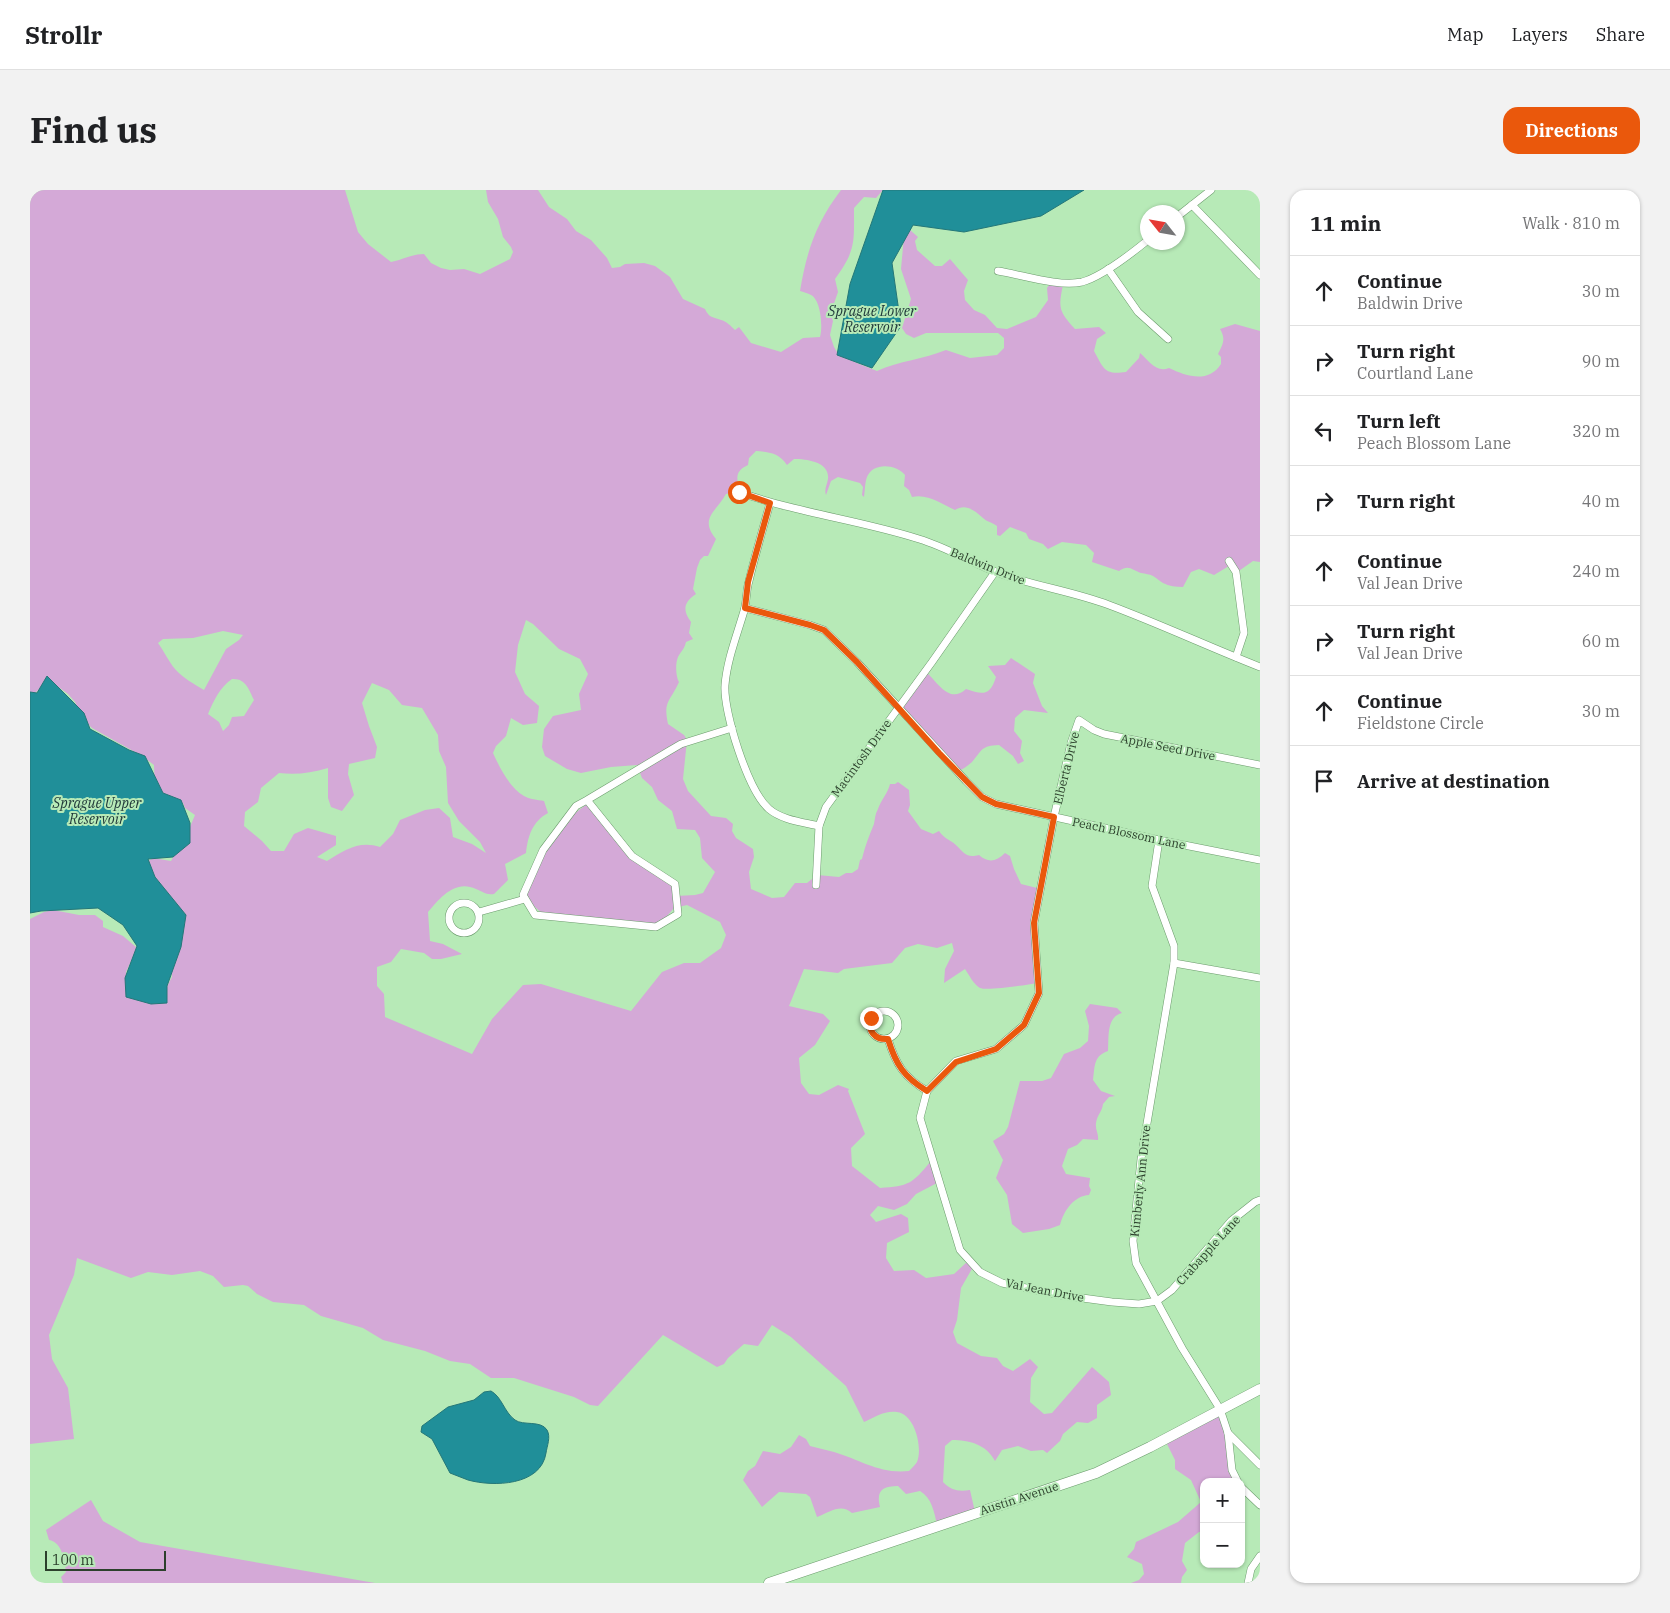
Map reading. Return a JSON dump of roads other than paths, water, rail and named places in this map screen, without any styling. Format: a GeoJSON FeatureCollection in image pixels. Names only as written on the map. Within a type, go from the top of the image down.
{"type":"FeatureCollection","features":[{"type":"Feature","properties":{"kind":"street"},"geometry":{"type":"LineString","coordinates":[[1185,210],[1211,190]]}},
{"type":"Feature","properties":{"kind":"street"},"geometry":{"type":"LineString","coordinates":[[1192,205],[1260,275]]}},
{"type":"Feature","properties":{"kind":"street"},"geometry":{"type":"LineString","coordinates":[[998,271],[1062,283],[1083,282],[1108,269],[1140,246]]}},
{"type":"Feature","properties":{"kind":"street"},"geometry":{"type":"LineString","coordinates":[[1108,269],[1138,312],[1168,340]]}},
{"type":"Feature","properties":{"kind":"street","name":"Baldwin Drive"},"geometry":{"type":"LineString","coordinates":[[739,492],[770,503],[872,525],[921,539],[995,572],[1109,605],[1260,667]]}},
{"type":"Feature","properties":{"kind":"street"},"geometry":{"type":"LineString","coordinates":[[770,503],[748,582],[745,608],[731,654],[725,685],[732,728],[745,768],[756,791],[768,809],[786,818],[819,826]]}},
{"type":"Feature","properties":{"kind":"street"},"geometry":{"type":"LineString","coordinates":[[1228,561],[1236,572],[1244,633],[1236,657]]}},
{"type":"Feature","properties":{"kind":"street","name":"Macintosh Drive"},"geometry":{"type":"LineString","coordinates":[[816,885],[819,826],[826,806],[995,572]]}},
{"type":"Feature","properties":{"kind":"street","name":"Peach Blossom Lane"},"geometry":{"type":"LineString","coordinates":[[745,608],[824,630],[857,662],[939,753],[982,797],[996,804],[1260,860]]}},
{"type":"Feature","properties":{"kind":"street","name":"Elberta Drive"},"geometry":{"type":"LineString","coordinates":[[927,1091],[956,1062],[996,1049],[1024,1025],[1039,993],[1034,923],[1054,817],[1078,720]]}},
{"type":"Feature","properties":{"kind":"street","name":"Apple Seed Drive"},"geometry":{"type":"LineString","coordinates":[[1078,720],[1094,730],[1130,740],[1260,765]]}},
{"type":"Feature","properties":{"kind":"street"},"geometry":{"type":"LineString","coordinates":[[587,800],[632,856],[675,884],[678,914],[656,927],[535,915],[522,895],[543,850],[576,806],[681,744],[732,728]]}},
{"type":"Feature","properties":{"kind":"street","name":"Kimberly Ann Drive"},"geometry":{"type":"LineString","coordinates":[[1159,840],[1152,886],[1174,946],[1174,963],[1141,1159],[1133,1241],[1136,1263],[1182,1348],[1220,1409],[1228,1433]]}},
{"type":"Feature","properties":{"kind":"street"},"geometry":{"type":"LineString","coordinates":[[478,912],[525,899]]}},
{"type":"Feature","properties":{"kind":"street"},"geometry":{"type":"LineString","coordinates":[[467,903],[476,908],[478,912],[479,922],[474,930],[469,933],[459,933],[451,926],[450,911],[457,904],[467,903]]}},
{"type":"Feature","properties":{"kind":"street"},"geometry":{"type":"LineString","coordinates":[[1174,963],[1260,978]]}},
{"type":"Feature","properties":{"kind":"street"},"geometry":{"type":"LineString","coordinates":[[887,1011],[892,1013],[898,1020],[899,1024],[896,1033],[888,1039],[875,1036],[870,1028],[871,1018],[878,1012],[887,1011]]}},
{"type":"Feature","properties":{"kind":"street"},"geometry":{"type":"LineString","coordinates":[[888,1039],[906,1076],[927,1091]]}},
{"type":"Feature","properties":{"kind":"street","name":"Val Jean Drive"},"geometry":{"type":"LineString","coordinates":[[927,1091],[920,1118],[960,1250],[980,1272],[1002,1283],[1060,1295],[1139,1304],[1157,1301]]}},
{"type":"Feature","properties":{"kind":"street","name":"Crabapple Lane"},"geometry":{"type":"LineString","coordinates":[[1157,1301],[1172,1290],[1231,1222],[1260,1200]]}},
{"type":"Feature","properties":{"kind":"street","name":"Austin Avenue"},"geometry":{"type":"LineString","coordinates":[[769,1583],[806,1572],[969,1514],[1096,1473],[1260,1390]]}},
{"type":"Feature","properties":{"kind":"street"},"geometry":{"type":"LineString","coordinates":[[1228,1433],[1260,1465]]}},
{"type":"Feature","properties":{"kind":"street"},"geometry":{"type":"LineString","coordinates":[[1228,1433],[1232,1470],[1236,1478]]}},
{"type":"Feature","properties":{"kind":"street"},"geometry":{"type":"LineString","coordinates":[[1245,1491],[1260,1506]]}},
{"type":"Feature","properties":{"kind":"street"},"geometry":{"type":"LineString","coordinates":[[1248,1583],[1251,1569],[1260,1556]]}},
{"type":"Feature","properties":{"kind":"water","name":"Sprague Lower Reservoir"},"geometry":{"type":"Polygon","coordinates":[[[883,190],[1084,190],[1041,216],[964,232],[913,225],[892,263],[901,326],[872,368],[837,355],[850,284],[883,190]]]}},
{"type":"Feature","properties":{"kind":"water","name":"Sprague Upper Reservoir"},"geometry":{"type":"Polygon","coordinates":[[[47,676],[84,713],[90,729],[129,750],[145,756],[163,793],[181,800],[190,823],[190,843],[173,857],[148,859],[155,877],[186,915],[181,947],[167,986],[167,1003],[151,1004],[126,997],[125,978],[137,946],[123,925],[98,908],[30,913],[30,692],[37,693],[47,676]]]}},
{"type":"Feature","properties":{"kind":"water"},"geometry":{"type":"Polygon","coordinates":[[[491,1391],[498,1397],[515,1420],[541,1425],[547,1430],[549,1439],[542,1464],[526,1478],[502,1483],[490,1483],[468,1480],[450,1473],[432,1439],[421,1432],[422,1426],[448,1407],[474,1400],[484,1392],[491,1391]]]}}]}
